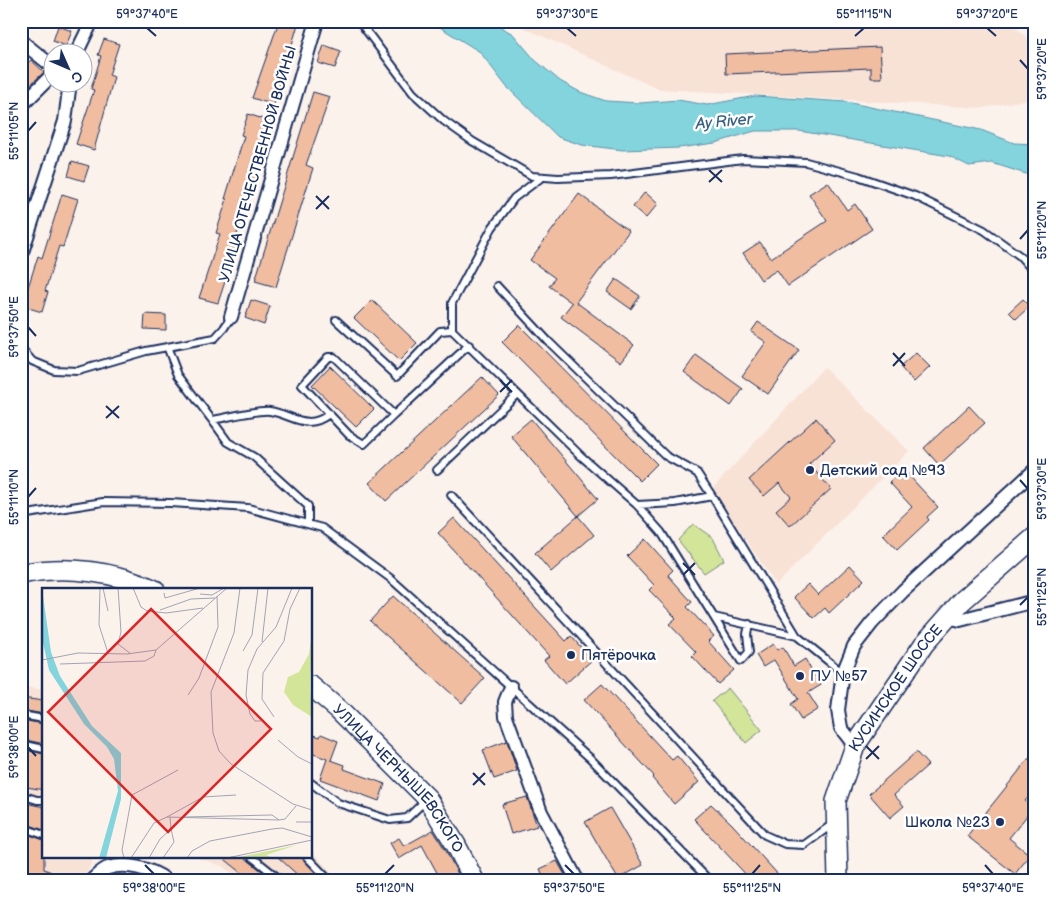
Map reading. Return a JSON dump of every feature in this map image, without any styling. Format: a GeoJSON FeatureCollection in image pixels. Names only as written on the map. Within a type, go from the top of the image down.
{"type":"FeatureCollection","features":[{"type":"Feature","properties":{"kind":"main road","name":"КУСИНСКОЕ ШОССЕ"},"geometry":{"type":"LineString","coordinates":[[838,880],[836,801],[855,746],[918,652],[948,617],[962,601],[1035,537]]}},
{"type":"Feature","properties":{"kind":"main road"},"geometry":{"type":"LineString","coordinates":[[21,574],[84,570],[134,580],[151,588]]}},
{"type":"Feature","properties":{"kind":"main road","name":"УЛИЦА ЧЕРНЫШЕВСКОГО"},"geometry":{"type":"LineString","coordinates":[[312,687],[345,716],[428,798],[456,844],[474,880]]}},
{"type":"Feature","properties":{"kind":"street"},"geometry":{"type":"LineString","coordinates":[[83,42],[92,21]]}},
{"type":"Feature","properties":{"kind":"street","name":"УЛИЦА ОТЕЧЕСТВЕННОЙ ВОЙНЫ"},"geometry":{"type":"LineString","coordinates":[[231,317],[316,21]]}},
{"type":"Feature","properties":{"kind":"street"},"geometry":{"type":"LineString","coordinates":[[21,41],[42,58]]}},
{"type":"Feature","properties":{"kind":"street"},"geometry":{"type":"LineString","coordinates":[[21,106],[42,85]]}},
{"type":"Feature","properties":{"kind":"street"},"geometry":{"type":"LineString","coordinates":[[21,256],[64,121],[68,92]]}},
{"type":"Feature","properties":{"kind":"street"},"geometry":{"type":"LineString","coordinates":[[855,746],[840,728],[838,710],[843,673],[854,646],[872,623],[964,534],[1035,470]]}},
{"type":"Feature","properties":{"kind":"street"},"geometry":{"type":"LineString","coordinates":[[948,617],[960,620],[1035,602]]}},
{"type":"Feature","properties":{"kind":"street"},"geometry":{"type":"LineString","coordinates":[[511,687],[505,702],[506,716],[541,812],[577,880]]}},
{"type":"Feature","properties":{"kind":"street"},"geometry":{"type":"LineString","coordinates":[[92,880],[106,868],[125,865],[160,875],[166,880]]}},
{"type":"Feature","properties":{"kind":"lane"},"geometry":{"type":"LineString","coordinates":[[359,21],[413,93],[444,121],[472,141],[532,176],[611,176],[744,159],[806,162],[858,176],[915,196],[976,225],[1020,256],[1035,273]]}},
{"type":"Feature","properties":{"kind":"lane"},"geometry":{"type":"LineString","coordinates":[[452,330],[452,303],[492,228],[514,198],[542,176]]}},
{"type":"Feature","properties":{"kind":"lane"},"geometry":{"type":"LineString","coordinates":[[497,286],[548,341],[666,456],[697,473],[796,636],[843,673]]}},
{"type":"Feature","properties":{"kind":"lane"},"geometry":{"type":"LineString","coordinates":[[21,348],[32,361],[54,370],[78,371],[146,351],[215,338],[231,317]]}},
{"type":"Feature","properties":{"kind":"lane"},"geometry":{"type":"LineString","coordinates":[[336,320],[397,376],[440,331],[452,330],[581,456],[637,505],[661,532],[741,661],[749,652],[747,634],[749,624]]}},
{"type":"Feature","properties":{"kind":"lane"},"geometry":{"type":"LineString","coordinates":[[394,416],[334,357],[328,357],[302,385],[349,435],[364,444],[394,416],[469,345]]}},
{"type":"Feature","properties":{"kind":"lane"},"geometry":{"type":"LineString","coordinates":[[168,348],[178,375],[228,442],[254,456],[308,506],[308,524]]}},
{"type":"Feature","properties":{"kind":"lane"},"geometry":{"type":"LineString","coordinates":[[437,470],[518,394]]}},
{"type":"Feature","properties":{"kind":"lane"},"geometry":{"type":"LineString","coordinates":[[212,420],[270,410],[298,422],[322,419],[329,414]]}},
{"type":"Feature","properties":{"kind":"lane"},"geometry":{"type":"LineString","coordinates":[[452,495],[764,835],[785,844],[804,845],[837,820]]}},
{"type":"Feature","properties":{"kind":"lane"},"geometry":{"type":"LineString","coordinates":[[637,505],[675,503],[712,496]]}},
{"type":"Feature","properties":{"kind":"lane"},"geometry":{"type":"LineString","coordinates":[[21,515],[103,502],[171,503],[248,508],[322,528],[390,578],[590,758],[710,880]]}},
{"type":"Feature","properties":{"kind":"lane"},"geometry":{"type":"LineString","coordinates":[[714,617],[796,636]]}},
{"type":"Feature","properties":{"kind":"lane"},"geometry":{"type":"LineString","coordinates":[[21,715],[42,719]]}},
{"type":"Feature","properties":{"kind":"lane"},"geometry":{"type":"LineString","coordinates":[[21,744],[42,749]]}},
{"type":"Feature","properties":{"kind":"lane"},"geometry":{"type":"LineString","coordinates":[[312,784],[338,802],[390,820],[407,818],[428,798]]}},
{"type":"Feature","properties":{"kind":"lane"},"geometry":{"type":"LineString","coordinates":[[21,794],[42,800]]}},
{"type":"Feature","properties":{"kind":"lane"},"geometry":{"type":"LineString","coordinates":[[21,827],[42,834]]}},
{"type":"Feature","properties":{"kind":"lane"},"geometry":{"type":"LineString","coordinates":[[253,858],[281,880]]}},
{"type":"Feature","properties":{"kind":"lane"},"geometry":{"type":"LineString","coordinates":[[308,858],[329,880]]}},
{"type":"Feature","properties":{"kind":"shaded area"},"geometry":{"type":"Polygon","coordinates":[[[509,21],[1009,21],[1035,45],[1035,98],[983,108],[658,89],[509,21]]]}},
{"type":"Feature","properties":{"kind":"shaded area","name":"Детский сад №93"},"geometry":{"type":"Polygon","coordinates":[[[824,367],[909,451],[776,585],[712,489],[824,367]]]}},
{"type":"Feature","properties":{"kind":"shaded area"},"geometry":{"type":"Polygon","coordinates":[[[21,686],[42,690],[42,858],[94,858],[84,880],[21,880],[21,686]]]}},
{"type":"Feature","properties":{"kind":"shaded area"},"geometry":{"type":"Polygon","coordinates":[[[312,851],[338,880],[240,880],[222,866],[198,858],[312,858],[312,851]]]}},
{"type":"Feature","properties":{"kind":"green space"},"geometry":{"type":"Polygon","coordinates":[[[693,524],[713,538],[724,560],[704,573],[678,540],[693,524]]]}},
{"type":"Feature","properties":{"kind":"green space"},"geometry":{"type":"Polygon","coordinates":[[[728,688],[762,730],[746,743],[712,701],[728,688]]]}},
{"type":"Feature","properties":{"kind":"water","name":"Ay River"},"geometry":{"type":"Polygon","coordinates":[[[430,21],[490,21],[513,34],[535,60],[560,81],[580,92],[606,101],[640,103],[678,100],[707,105],[755,96],[846,102],[981,130],[1014,143],[1035,144],[1035,177],[992,163],[969,166],[949,156],[799,131],[755,131],[715,143],[679,148],[623,150],[582,145],[558,137],[506,86],[480,52],[430,21]]]}},
{"type":"Feature","properties":{"kind":"building"},"geometry":{"type":"Polygon","coordinates":[[[279,21],[299,21],[274,105],[252,98],[279,21]]]}},
{"type":"Feature","properties":{"kind":"building"},"geometry":{"type":"Polygon","coordinates":[[[58,26],[72,31],[68,42],[53,41],[58,26]]]}},
{"type":"Feature","properties":{"kind":"building"},"geometry":{"type":"Polygon","coordinates":[[[104,39],[119,44],[109,75],[114,77],[94,150],[76,144],[94,90],[92,89],[92,86],[101,56],[98,55],[104,39]]]}},
{"type":"Feature","properties":{"kind":"building"},"geometry":{"type":"Polygon","coordinates":[[[324,45],[341,51],[335,68],[318,63],[324,45]]]}},
{"type":"Feature","properties":{"kind":"building"},"geometry":{"type":"Polygon","coordinates":[[[880,47],[882,78],[871,78],[871,68],[726,74],[725,54],[880,47]]]}},
{"type":"Feature","properties":{"kind":"building"},"geometry":{"type":"Polygon","coordinates":[[[31,60],[42,70],[42,74],[27,88],[21,82],[21,69],[31,60]]]}},
{"type":"Feature","properties":{"kind":"building"},"geometry":{"type":"Polygon","coordinates":[[[313,92],[330,97],[306,165],[313,168],[276,287],[255,281],[313,92]]]}},
{"type":"Feature","properties":{"kind":"building"},"geometry":{"type":"Polygon","coordinates":[[[248,114],[269,121],[258,155],[262,156],[241,220],[232,253],[234,254],[218,303],[199,298],[220,234],[216,233],[244,136],[241,135],[248,114]]]}},
{"type":"Feature","properties":{"kind":"building"},"geometry":{"type":"Polygon","coordinates":[[[72,161],[89,166],[84,181],[68,176],[72,161]]]}},
{"type":"Feature","properties":{"kind":"building"},"geometry":{"type":"Polygon","coordinates":[[[828,182],[847,210],[855,204],[872,229],[788,286],[777,270],[761,280],[743,253],[760,242],[771,258],[827,221],[809,194],[828,182]]]}},
{"type":"Feature","properties":{"kind":"building"},"geometry":{"type":"Polygon","coordinates":[[[645,192],[658,204],[646,218],[633,207],[645,192]]]}},
{"type":"Feature","properties":{"kind":"building"},"geometry":{"type":"Polygon","coordinates":[[[62,194],[78,199],[63,247],[59,246],[45,291],[48,292],[42,312],[22,306],[38,256],[42,258],[62,194]]]}},
{"type":"Feature","properties":{"kind":"building"},"geometry":{"type":"Polygon","coordinates":[[[579,194],[629,231],[576,302],[634,345],[621,362],[561,317],[572,303],[549,286],[555,278],[530,260],[579,194]]]}},
{"type":"Feature","properties":{"kind":"building"},"geometry":{"type":"Polygon","coordinates":[[[616,279],[640,296],[631,309],[607,292],[616,279]]]}},
{"type":"Feature","properties":{"kind":"building"},"geometry":{"type":"Polygon","coordinates":[[[1023,299],[1030,306],[1016,319],[1009,312],[1023,299]]]}},
{"type":"Feature","properties":{"kind":"building"},"geometry":{"type":"Polygon","coordinates":[[[251,300],[270,306],[264,325],[245,318],[251,300]]]}},
{"type":"Feature","properties":{"kind":"building"},"geometry":{"type":"Polygon","coordinates":[[[372,300],[417,343],[399,361],[354,318],[372,300]]]}},
{"type":"Feature","properties":{"kind":"building"},"geometry":{"type":"Polygon","coordinates":[[[145,314],[166,315],[166,330],[144,329],[145,314]]]}},
{"type":"Feature","properties":{"kind":"building"},"geometry":{"type":"Polygon","coordinates":[[[758,322],[799,350],[768,394],[742,376],[766,342],[751,332],[758,322]]]}},
{"type":"Feature","properties":{"kind":"building"},"geometry":{"type":"Polygon","coordinates":[[[519,325],[657,464],[640,481],[502,342],[519,325]]]}},
{"type":"Feature","properties":{"kind":"building"},"geometry":{"type":"Polygon","coordinates":[[[916,353],[930,367],[914,382],[900,367],[916,353]]]}},
{"type":"Feature","properties":{"kind":"building"},"geometry":{"type":"Polygon","coordinates":[[[696,355],[743,389],[731,406],[684,372],[696,355]]]}},
{"type":"Feature","properties":{"kind":"building"},"geometry":{"type":"Polygon","coordinates":[[[330,366],[374,409],[356,427],[312,385],[330,366]]]}},
{"type":"Feature","properties":{"kind":"building"},"geometry":{"type":"Polygon","coordinates":[[[482,377],[499,395],[386,501],[369,483],[482,377]]]}},
{"type":"Feature","properties":{"kind":"building"},"geometry":{"type":"Polygon","coordinates":[[[969,406],[985,423],[939,465],[924,448],[969,406]]]}},
{"type":"Feature","properties":{"kind":"building"},"geometry":{"type":"Polygon","coordinates":[[[816,418],[835,440],[809,464],[831,489],[790,526],[776,510],[791,497],[779,483],[764,496],[749,480],[816,418]]]}},
{"type":"Feature","properties":{"kind":"building"},"geometry":{"type":"Polygon","coordinates":[[[531,419],[598,499],[578,516],[511,436],[531,419]]]}},
{"type":"Feature","properties":{"kind":"building"},"geometry":{"type":"Polygon","coordinates":[[[903,469],[938,507],[927,517],[929,520],[897,550],[883,535],[912,507],[889,482],[903,469]]]}},
{"type":"Feature","properties":{"kind":"building"},"geometry":{"type":"Polygon","coordinates":[[[578,516],[594,535],[551,572],[535,553],[578,516]]]}},
{"type":"Feature","properties":{"kind":"building"},"geometry":{"type":"Polygon","coordinates":[[[454,518],[566,641],[571,636],[592,660],[565,684],[544,660],[549,656],[438,533],[454,518]]]}},
{"type":"Feature","properties":{"kind":"building"},"geometry":{"type":"Polygon","coordinates":[[[645,539],[673,570],[668,575],[692,602],[687,607],[714,636],[708,641],[734,670],[718,684],[692,656],[696,652],[669,624],[676,618],[649,590],[654,585],[627,556],[645,539]]]}},
{"type":"Feature","properties":{"kind":"building"},"geometry":{"type":"Polygon","coordinates":[[[850,565],[864,580],[829,613],[825,608],[814,618],[794,597],[808,584],[818,595],[850,565]]]}},
{"type":"Feature","properties":{"kind":"building"},"geometry":{"type":"Polygon","coordinates":[[[393,596],[485,678],[462,703],[370,621],[393,596]]]}},
{"type":"Feature","properties":{"kind":"building","name":"ПУ №57"},"geometry":{"type":"Polygon","coordinates":[[[773,644],[777,650],[783,647],[794,666],[805,659],[821,685],[808,693],[818,709],[801,720],[791,704],[798,699],[774,660],[763,667],[756,655],[773,644]]]}},
{"type":"Feature","properties":{"kind":"building"},"geometry":{"type":"Polygon","coordinates":[[[602,684],[672,760],[677,756],[699,782],[674,804],[652,778],[654,776],[584,700],[602,684]]]}},
{"type":"Feature","properties":{"kind":"building"},"geometry":{"type":"Polygon","coordinates":[[[21,698],[42,701],[42,714],[21,710],[21,698]]]}},
{"type":"Feature","properties":{"kind":"building"},"geometry":{"type":"Polygon","coordinates":[[[21,720],[42,724],[42,744],[21,739],[21,720]]]}},
{"type":"Feature","properties":{"kind":"building"},"geometry":{"type":"Polygon","coordinates":[[[312,734],[320,737],[321,734],[338,741],[331,760],[345,765],[344,769],[385,784],[379,801],[320,779],[327,759],[312,753],[312,734]]]}},
{"type":"Feature","properties":{"kind":"building"},"geometry":{"type":"Polygon","coordinates":[[[507,741],[517,771],[494,779],[483,750],[507,741]]]}},
{"type":"Feature","properties":{"kind":"building"},"geometry":{"type":"Polygon","coordinates":[[[21,749],[42,754],[42,790],[21,786],[21,749]]]}},
{"type":"Feature","properties":{"kind":"building","name":"Школа №23"},"geometry":{"type":"Polygon","coordinates":[[[1035,751],[1035,790],[1025,801],[1033,808],[1009,838],[1030,855],[1015,874],[967,836],[1035,751]]]}},
{"type":"Feature","properties":{"kind":"building"},"geometry":{"type":"Polygon","coordinates":[[[916,752],[928,765],[894,795],[904,806],[890,818],[869,794],[916,752]]]}},
{"type":"Feature","properties":{"kind":"building"},"geometry":{"type":"Polygon","coordinates":[[[527,797],[537,826],[511,834],[502,804],[527,797]]]}},
{"type":"Feature","properties":{"kind":"building"},"geometry":{"type":"Polygon","coordinates":[[[21,802],[42,807],[42,829],[21,822],[21,802]]]}},
{"type":"Feature","properties":{"kind":"building"},"geometry":{"type":"Polygon","coordinates":[[[711,804],[783,880],[751,880],[694,819],[711,804]]]}},
{"type":"Feature","properties":{"kind":"building"},"geometry":{"type":"Polygon","coordinates":[[[610,808],[643,865],[618,879],[585,822],[610,808]]]}},
{"type":"Feature","properties":{"kind":"building"},"geometry":{"type":"Polygon","coordinates":[[[433,830],[461,880],[441,880],[422,845],[399,859],[390,843],[399,838],[404,846],[433,830]]]}},
{"type":"Feature","properties":{"kind":"building"},"geometry":{"type":"Polygon","coordinates":[[[21,832],[42,839],[44,869],[71,880],[42,880],[21,871],[21,832]]]}},
{"type":"Feature","properties":{"kind":"building"},"geometry":{"type":"Polygon","coordinates":[[[223,858],[245,858],[273,880],[251,880],[223,858]]]}},
{"type":"Feature","properties":{"kind":"building"},"geometry":{"type":"Polygon","coordinates":[[[279,858],[302,858],[322,880],[303,880],[279,858]]]}},
{"type":"Feature","properties":{"kind":"building"},"geometry":{"type":"Polygon","coordinates":[[[557,861],[568,880],[545,880],[540,869],[557,861]]]}},
{"type":"Feature","properties":{"kind":"place","name":"Детский сад №93"},"geometry":{"type":"Point","coordinates":[810,470]}},
{"type":"Feature","properties":{"kind":"place","name":"Пятёрочка"},"geometry":{"type":"Point","coordinates":[571,655]}},
{"type":"Feature","properties":{"kind":"place","name":"ПУ №57"},"geometry":{"type":"Point","coordinates":[800,676]}},
{"type":"Feature","properties":{"kind":"place","name":"Школа №23"},"geometry":{"type":"Point","coordinates":[1000,822]}}]}
